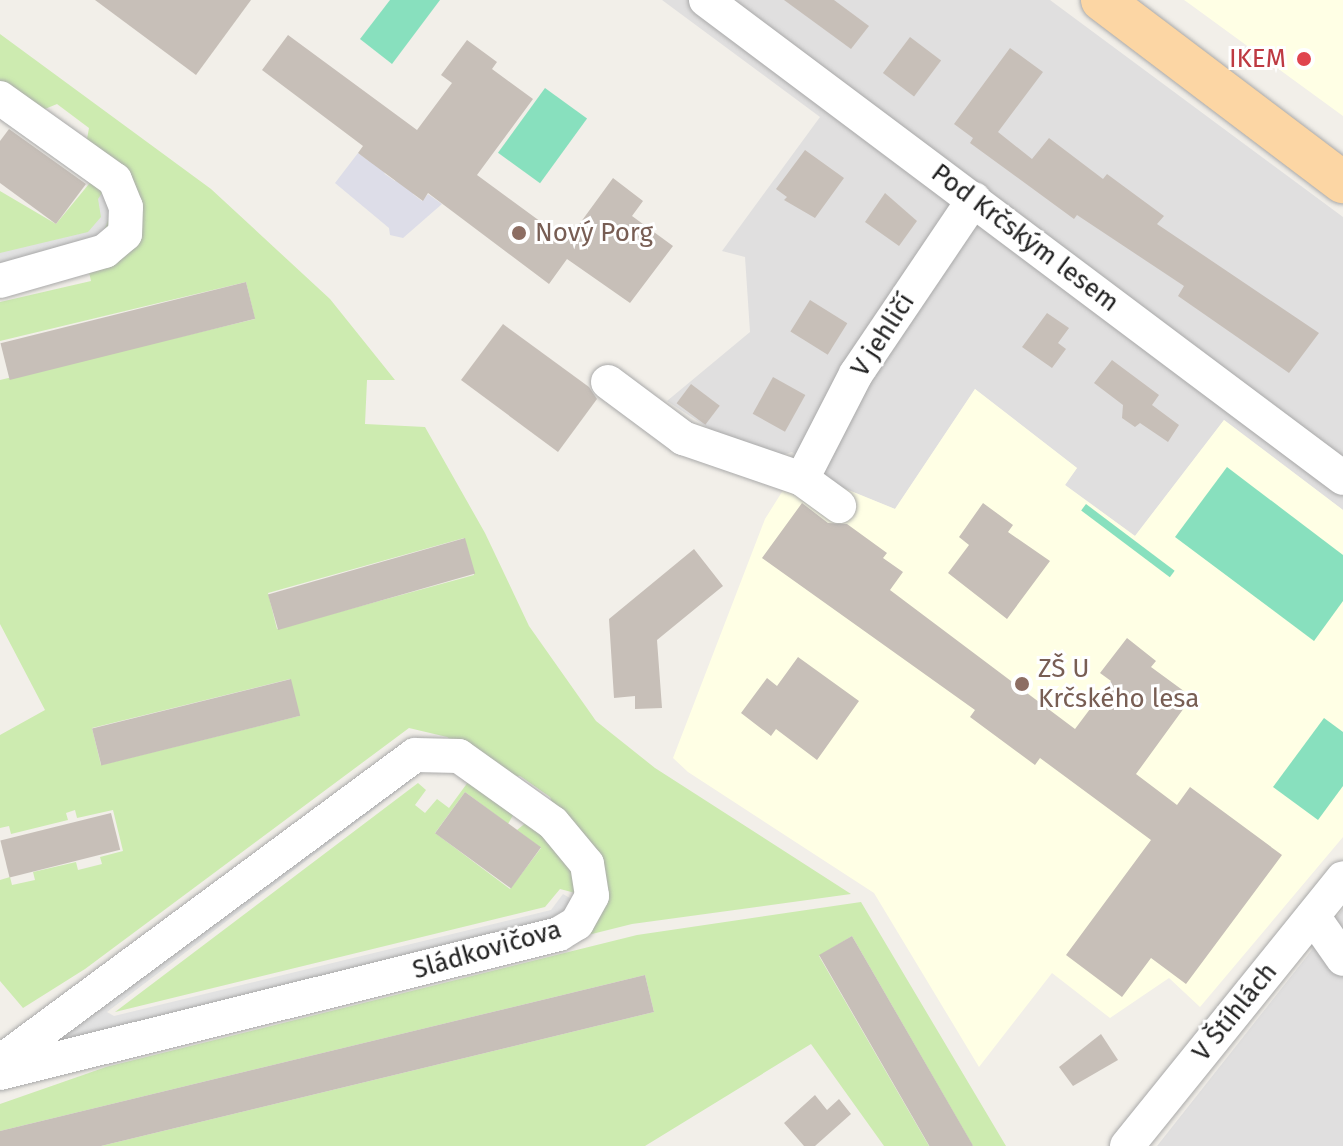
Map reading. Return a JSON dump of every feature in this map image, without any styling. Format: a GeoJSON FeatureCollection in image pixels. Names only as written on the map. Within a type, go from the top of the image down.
{"type":"FeatureCollection","features":[{"type":"Feature","properties":{"kind":"main road"},"geometry":{"type":"LineString","coordinates":[[1102,0],[1343,182]]}},
{"type":"Feature","properties":{"kind":"street","name":"Pod Krčským lesem"},"geometry":{"type":"LineString","coordinates":[[706,0],[1343,478]]}},
{"type":"Feature","properties":{"kind":"street"},"geometry":{"type":"LineString","coordinates":[[0,98],[115,180],[126,207],[125,234],[105,251],[0,281]]}},
{"type":"Feature","properties":{"kind":"street","name":"V jehličí"},"geometry":{"type":"LineString","coordinates":[[802,479],[856,374],[974,199]]}},
{"type":"Feature","properties":{"kind":"street"},"geometry":{"type":"LineString","coordinates":[[608,382],[683,438],[802,479],[839,506]]}},
{"type":"Feature","properties":{"kind":"street","name":"Sládkovičova"},"geometry":{"type":"LineString","coordinates":[[0,1062],[415,755],[459,756],[553,823],[587,864],[592,896],[577,923],[559,934],[0,1073]]}},
{"type":"Feature","properties":{"kind":"street","name":"V Štíhlách"},"geometry":{"type":"LineString","coordinates":[[1127,1146],[1343,878]]}},
{"type":"Feature","properties":{"kind":"street"},"geometry":{"type":"LineString","coordinates":[[1313,916],[1343,959]]}},
{"type":"Feature","properties":{"kind":"shaded area"},"geometry":{"type":"Polygon","coordinates":[[[662,0],[1050,0],[1343,217],[1343,510],[1224,420],[1135,536],[1065,485],[1077,468],[975,389],[895,509],[836,485],[792,452],[783,455],[716,433],[667,401],[750,332],[745,257],[722,251],[820,117],[662,0]]]}},
{"type":"Feature","properties":{"kind":"shaded area","name":"IKEM"},"geometry":{"type":"Polygon","coordinates":[[[1184,0],[1343,0],[1343,116],[1187,2],[1184,0]]]}},
{"type":"Feature","properties":{"kind":"shaded area"},"geometry":{"type":"Polygon","coordinates":[[[358,153],[368,160],[374,153],[385,174],[395,181],[401,174],[418,186],[413,194],[422,201],[428,194],[442,204],[403,238],[390,235],[389,228],[335,183],[358,153]]]}},
{"type":"Feature","properties":{"kind":"shaded area"},"geometry":{"type":"Polygon","coordinates":[[[106,187],[111,213],[103,233],[82,247],[0,267],[0,253],[88,232],[101,217],[98,199],[106,187]]]}},
{"type":"Feature","properties":{"kind":"shaded area","name":"ZŠ U Krčského lesa"},"geometry":{"type":"Polygon","coordinates":[[[975,389],[1077,468],[1065,485],[1135,536],[1224,420],[1343,510],[1343,837],[1200,1007],[1169,978],[1110,1018],[1052,973],[979,1067],[874,893],[688,772],[673,758],[765,519],[802,460],[836,485],[895,509],[975,389]]]}},
{"type":"Feature","properties":{"kind":"shaded area"},"geometry":{"type":"Polygon","coordinates":[[[399,773],[411,781],[107,1012],[114,1016],[551,910],[563,894],[575,901],[559,923],[34,1048],[399,773]]]}},
{"type":"Feature","properties":{"kind":"shaded area"},"geometry":{"type":"Polygon","coordinates":[[[1343,909],[1343,1146],[1157,1146],[1319,941],[1343,909]]]}},
{"type":"Feature","properties":{"kind":"green space"},"geometry":{"type":"Polygon","coordinates":[[[390,0],[440,0],[392,64],[360,39],[390,0]]]}},
{"type":"Feature","properties":{"kind":"green space"},"geometry":{"type":"Polygon","coordinates":[[[0,34],[211,189],[330,299],[395,380],[367,380],[365,424],[425,427],[485,533],[529,626],[596,721],[655,768],[851,894],[632,924],[568,940],[594,914],[550,797],[520,776],[504,777],[447,737],[409,728],[85,969],[23,1008],[0,981],[0,880],[10,877],[12,885],[35,880],[33,872],[76,862],[78,870],[102,864],[100,857],[123,851],[113,810],[77,818],[75,810],[66,813],[68,820],[11,834],[9,826],[0,828],[0,735],[45,710],[0,624],[0,380],[255,319],[246,282],[0,341],[0,302],[91,281],[89,272],[130,239],[87,139],[89,128],[57,104],[45,109],[0,86],[0,34]],[[464,538],[268,593],[277,629],[474,575],[464,538]],[[290,679],[92,728],[101,765],[299,716],[290,679]]]}},
{"type":"Feature","properties":{"kind":"green space"},"geometry":{"type":"Polygon","coordinates":[[[545,88],[587,119],[540,183],[498,153],[545,88]]]}},
{"type":"Feature","properties":{"kind":"green space"},"geometry":{"type":"Polygon","coordinates":[[[98,173],[109,186],[109,233],[0,271],[0,191],[56,224],[98,173]]]}},
{"type":"Feature","properties":{"kind":"green space"},"geometry":{"type":"Polygon","coordinates":[[[1227,467],[1343,555],[1343,601],[1314,641],[1175,537],[1227,467]]]}},
{"type":"Feature","properties":{"kind":"green space"},"geometry":{"type":"Polygon","coordinates":[[[1086,504],[1175,571],[1170,577],[1081,510],[1086,504]]]}},
{"type":"Feature","properties":{"kind":"green space"},"geometry":{"type":"Polygon","coordinates":[[[1324,718],[1343,732],[1343,786],[1318,820],[1273,787],[1324,718]]]}},
{"type":"Feature","properties":{"kind":"green space"},"geometry":{"type":"Polygon","coordinates":[[[471,778],[516,810],[508,824],[465,792],[435,833],[510,889],[541,848],[517,830],[528,821],[567,850],[579,894],[560,889],[545,907],[115,1012],[418,783],[426,790],[415,805],[425,813],[437,799],[449,808],[471,778]]]}},
{"type":"Feature","properties":{"kind":"green space"},"geometry":{"type":"Polygon","coordinates":[[[861,902],[1006,1146],[973,1146],[852,936],[819,956],[929,1146],[884,1146],[811,1044],[645,1146],[101,1146],[654,1012],[645,975],[0,1131],[0,1104],[106,1067],[637,935],[861,902]]]}},
{"type":"Feature","properties":{"kind":"building"},"geometry":{"type":"Polygon","coordinates":[[[95,0],[251,0],[196,75],[95,0]]]}},
{"type":"Feature","properties":{"kind":"building"},"geometry":{"type":"Polygon","coordinates":[[[784,0],[834,0],[869,26],[851,49],[784,0]]]}},
{"type":"Feature","properties":{"kind":"building","name":"Nový Porg"},"geometry":{"type":"Polygon","coordinates":[[[288,35],[417,130],[452,83],[441,75],[467,40],[497,62],[492,69],[533,99],[477,175],[567,241],[613,178],[643,201],[632,216],[673,246],[630,303],[567,259],[549,284],[428,193],[423,201],[370,162],[358,153],[363,146],[262,70],[288,35]]]}},
{"type":"Feature","properties":{"kind":"building"},"geometry":{"type":"Polygon","coordinates":[[[910,37],[941,60],[914,96],[883,73],[910,37]]]}},
{"type":"Feature","properties":{"kind":"building"},"geometry":{"type":"Polygon","coordinates":[[[1010,48],[1043,72],[998,132],[1032,159],[1049,138],[1103,179],[1107,174],[1164,216],[1157,224],[1319,333],[1289,373],[1178,296],[1184,286],[1077,215],[1074,219],[970,143],[973,138],[954,124],[1010,48]]]}},
{"type":"Feature","properties":{"kind":"building"},"geometry":{"type":"Polygon","coordinates":[[[9,129],[86,184],[56,224],[0,183],[0,141],[9,129]]]}},
{"type":"Feature","properties":{"kind":"building"},"geometry":{"type":"Polygon","coordinates":[[[805,150],[844,178],[815,218],[784,200],[787,197],[776,189],[805,150]]]}},
{"type":"Feature","properties":{"kind":"building"},"geometry":{"type":"Polygon","coordinates":[[[885,193],[917,221],[899,246],[865,222],[885,193]]]}},
{"type":"Feature","properties":{"kind":"building"},"geometry":{"type":"Polygon","coordinates":[[[246,282],[255,319],[10,380],[1,343],[246,282]]]}},
{"type":"Feature","properties":{"kind":"building"},"geometry":{"type":"Polygon","coordinates":[[[810,300],[847,323],[828,355],[790,331],[810,300]]]}},
{"type":"Feature","properties":{"kind":"building"},"geometry":{"type":"Polygon","coordinates":[[[1047,313],[1069,328],[1058,343],[1066,349],[1052,368],[1022,347],[1047,313]]]}},
{"type":"Feature","properties":{"kind":"building"},"geometry":{"type":"Polygon","coordinates":[[[503,324],[589,387],[597,399],[558,452],[461,380],[503,324]]]}},
{"type":"Feature","properties":{"kind":"building"},"geometry":{"type":"Polygon","coordinates":[[[1112,360],[1159,395],[1152,405],[1179,425],[1168,442],[1140,423],[1135,427],[1122,418],[1123,405],[1094,383],[1112,360]]]}},
{"type":"Feature","properties":{"kind":"building"},"geometry":{"type":"Polygon","coordinates":[[[773,377],[805,395],[785,432],[753,414],[773,377]]]}},
{"type":"Feature","properties":{"kind":"building"},"geometry":{"type":"Polygon","coordinates":[[[691,384],[720,406],[705,425],[677,403],[691,384]]]}},
{"type":"Feature","properties":{"kind":"building"},"geometry":{"type":"Polygon","coordinates":[[[802,503],[828,523],[847,524],[887,553],[883,558],[903,572],[890,590],[1075,729],[1111,681],[1100,673],[1127,638],[1156,661],[1151,667],[1192,697],[1136,774],[1177,805],[1190,787],[1282,855],[1186,984],[1151,958],[1122,997],[1066,955],[1151,840],[1040,758],[1035,765],[970,717],[975,710],[762,558],[802,503]]]}},
{"type":"Feature","properties":{"kind":"building"},"geometry":{"type":"Polygon","coordinates":[[[983,503],[1013,525],[1008,532],[1050,561],[1007,619],[948,573],[969,545],[959,537],[983,503]]]}},
{"type":"Feature","properties":{"kind":"building"},"geometry":{"type":"Polygon","coordinates":[[[465,538],[475,574],[278,630],[268,595],[465,538]]]}},
{"type":"Feature","properties":{"kind":"building"},"geometry":{"type":"Polygon","coordinates":[[[694,549],[723,586],[657,640],[662,708],[635,709],[635,696],[614,698],[609,619],[694,549]]]}},
{"type":"Feature","properties":{"kind":"building"},"geometry":{"type":"Polygon","coordinates":[[[798,657],[859,701],[817,760],[776,729],[771,736],[741,713],[767,678],[777,686],[798,657]]]}},
{"type":"Feature","properties":{"kind":"building"},"geometry":{"type":"Polygon","coordinates":[[[291,679],[300,716],[101,765],[92,729],[291,679]]]}},
{"type":"Feature","properties":{"kind":"building"},"geometry":{"type":"Polygon","coordinates":[[[465,792],[541,847],[511,889],[435,833],[465,792]]]}},
{"type":"Feature","properties":{"kind":"building"},"geometry":{"type":"Polygon","coordinates":[[[111,813],[120,850],[10,877],[0,841],[111,813]]]}},
{"type":"Feature","properties":{"kind":"building"},"geometry":{"type":"Polygon","coordinates":[[[852,936],[973,1146],[929,1146],[819,955],[852,936]]]}},
{"type":"Feature","properties":{"kind":"building"},"geometry":{"type":"Polygon","coordinates":[[[645,975],[654,1012],[101,1146],[0,1146],[0,1131],[645,975]]]}},
{"type":"Feature","properties":{"kind":"building"},"geometry":{"type":"Polygon","coordinates":[[[1101,1034],[1118,1060],[1073,1086],[1059,1067],[1101,1034]]]}},
{"type":"Feature","properties":{"kind":"building"},"geometry":{"type":"Polygon","coordinates":[[[815,1095],[827,1110],[839,1099],[851,1114],[815,1146],[804,1146],[784,1123],[815,1095]]]}},
{"type":"Feature","properties":{"kind":"place","name":"IKEM"},"geometry":{"type":"Point","coordinates":[1304,59]}},
{"type":"Feature","properties":{"kind":"place","name":"Nový Porg"},"geometry":{"type":"Point","coordinates":[519,233]}},
{"type":"Feature","properties":{"kind":"place","name":"ZŠ U Krčského lesa"},"geometry":{"type":"Point","coordinates":[1022,684]}}]}
